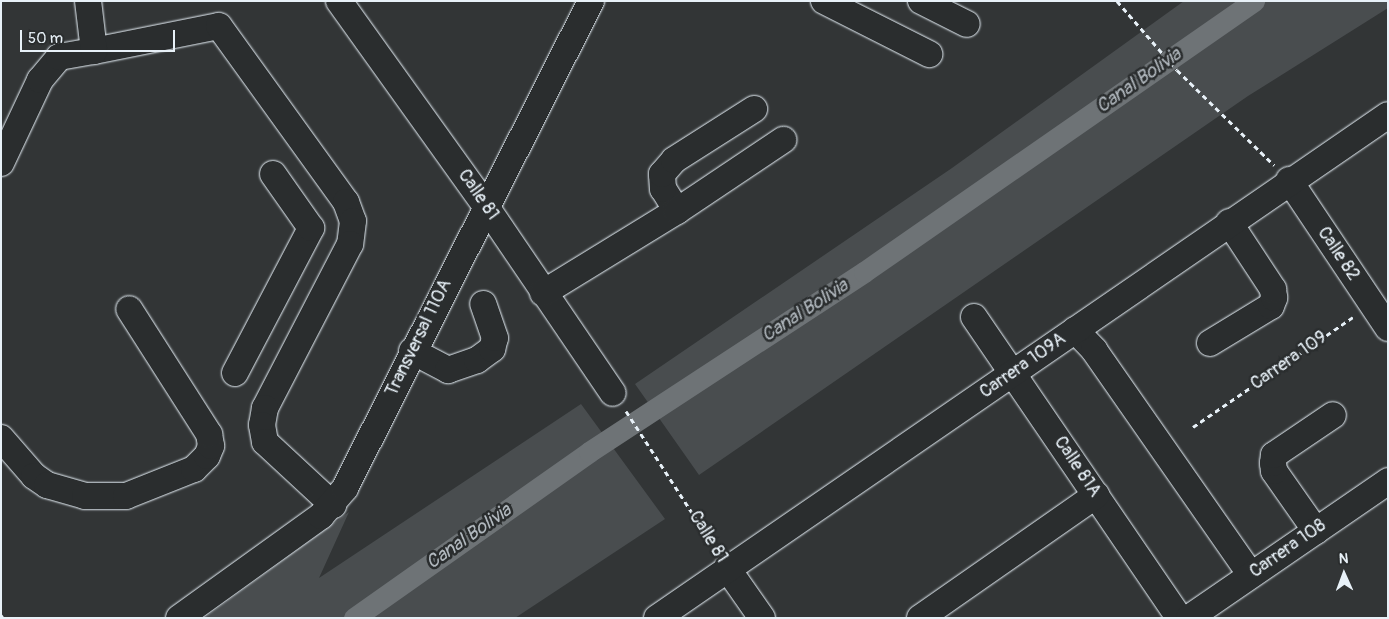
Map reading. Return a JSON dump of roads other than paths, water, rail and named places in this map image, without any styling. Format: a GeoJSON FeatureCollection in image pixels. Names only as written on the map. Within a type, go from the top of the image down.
{"type":"FeatureCollection","features":[{"type":"Feature","properties":{"kind":"street"},"geometry":{"type":"LineString","coordinates":[[88,1],[94,51]]}},
{"type":"Feature","properties":{"kind":"street","name":"Calle 81"},"geometry":{"type":"LineString","coordinates":[[339,1],[485,205],[617,400]]}},
{"type":"Feature","properties":{"kind":"street","name":"Transversal 110A"},"geometry":{"type":"LineString","coordinates":[[179,618],[332,505],[345,488],[485,205],[590,1]]}},
{"type":"Feature","properties":{"kind":"street"},"geometry":{"type":"LineString","coordinates":[[824,1],[929,54]]}},
{"type":"Feature","properties":{"kind":"street"},"geometry":{"type":"LineString","coordinates":[[921,1],[967,24]]}},
{"type":"Feature","properties":{"kind":"street"},"geometry":{"type":"LineString","coordinates":[[1,163],[40,80],[59,58],[219,26],[346,202],[353,221],[350,244],[265,408],[262,425],[265,442],[332,505]]}},
{"type":"Feature","properties":{"kind":"street"},"geometry":{"type":"LineString","coordinates":[[677,211],[663,189],[662,174],[674,160],[754,109]]}},
{"type":"Feature","properties":{"kind":"street","name":"Carrera 109A"},"geometry":{"type":"LineString","coordinates":[[657,618],[1014,373],[1289,180],[1388,115]]}},
{"type":"Feature","properties":{"kind":"street"},"geometry":{"type":"LineString","coordinates":[[543,293],[677,211],[783,140]]}},
{"type":"Feature","properties":{"kind":"street"},"geometry":{"type":"LineString","coordinates":[[273,174],[312,228]]}},
{"type":"Feature","properties":{"kind":"street","name":"Calle 82"},"geometry":{"type":"LineString","coordinates":[[1289,180],[1383,312]]}},
{"type":"Feature","properties":{"kind":"street"},"geometry":{"type":"LineString","coordinates":[[235,373],[312,228],[346,202]]}},
{"type":"Feature","properties":{"kind":"street"},"geometry":{"type":"LineString","coordinates":[[1210,343],[1271,306],[1274,298],[1274,289],[1229,222]]}},
{"type":"Feature","properties":{"kind":"street"},"geometry":{"type":"LineString","coordinates":[[412,352],[448,370],[477,360],[492,349],[495,338],[483,304]]}},
{"type":"Feature","properties":{"kind":"street"},"geometry":{"type":"LineString","coordinates":[[1,438],[34,476],[47,485],[84,496],[126,496],[194,469],[207,456],[211,446],[209,434],[129,309]]}},
{"type":"Feature","properties":{"kind":"street","name":"Calle 81A"},"geometry":{"type":"LineString","coordinates":[[974,317],[1014,373],[1179,618]]}},
{"type":"Feature","properties":{"kind":"street"},"geometry":{"type":"LineString","coordinates":[[1075,330],[1094,350],[1251,575]]}},
{"type":"Feature","properties":{"kind":"street"},"geometry":{"type":"LineString","coordinates":[[1316,531],[1274,471],[1274,455],[1333,416]]}},
{"type":"Feature","properties":{"kind":"street","name":"Carrera 108"},"geometry":{"type":"LineString","coordinates":[[1189,618],[1388,481]]}},
{"type":"Feature","properties":{"kind":"street"},"geometry":{"type":"LineString","coordinates":[[920,618],[1096,495]]}},
{"type":"Feature","properties":{"kind":"street","name":"Calle 81"},"geometry":{"type":"LineString","coordinates":[[728,568],[762,618]]}},
{"type":"Feature","properties":{"kind":"waterway","name":"Canal Bolivia"},"geometry":{"type":"LineString","coordinates":[[354,618],[589,452],[864,272],[1254,1]]}}]}
